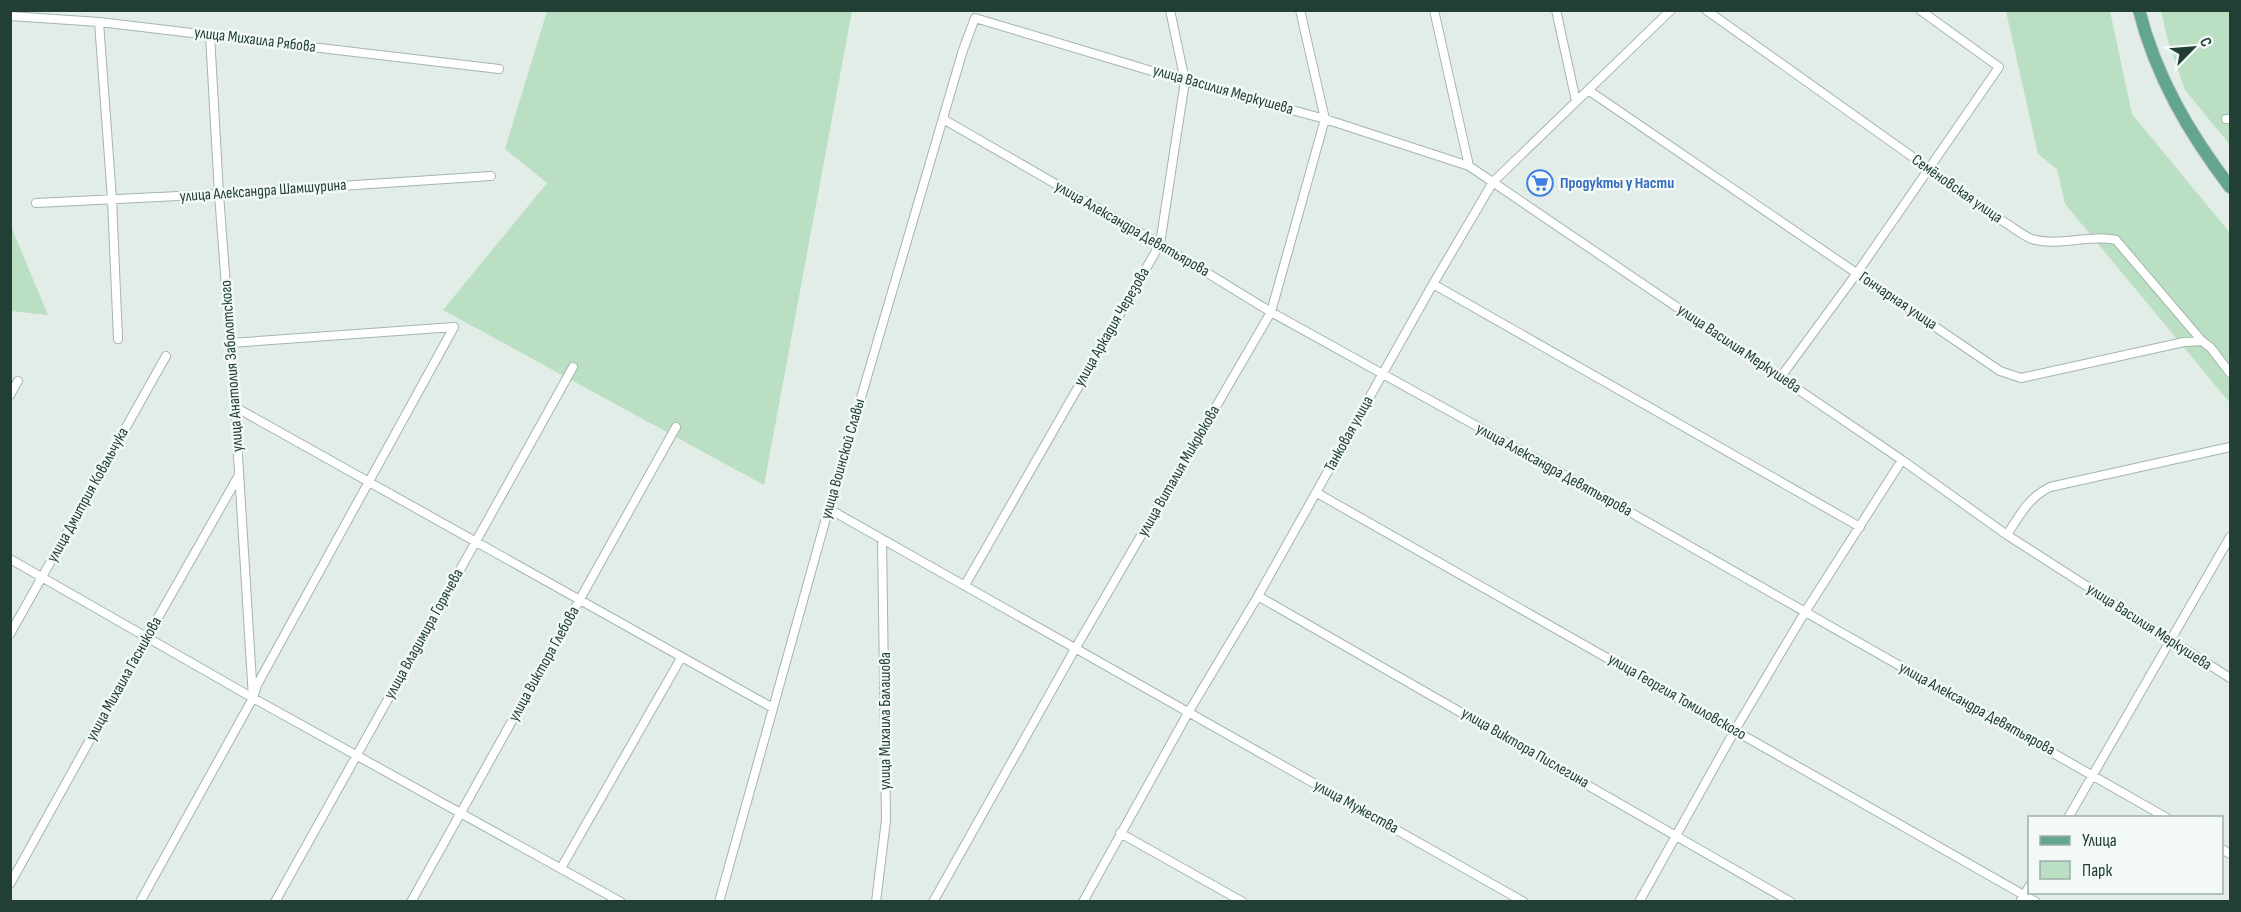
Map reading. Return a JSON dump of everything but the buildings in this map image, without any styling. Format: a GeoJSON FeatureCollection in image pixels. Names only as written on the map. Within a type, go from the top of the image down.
{"type":"FeatureCollection","features":[{"type":"Feature","properties":{"kind":"main road"},"geometry":{"type":"LineString","coordinates":[[2139,10],[2151,52],[2168,91],[2188,128],[2230,188]]}},
{"type":"Feature","properties":{"kind":"street"},"geometry":{"type":"LineString","coordinates":[[66,20],[67,10]]}},
{"type":"Feature","properties":{"kind":"street","name":"улица Аркадия Черезова"},"geometry":{"type":"LineString","coordinates":[[965,585],[1160,244],[1185,81],[1170,10]]}},
{"type":"Feature","properties":{"kind":"street","name":"улица Виталия Микрюкова"},"geometry":{"type":"LineString","coordinates":[[933,902],[1075,649],[1271,312],[1325,119],[1300,10]]}},
{"type":"Feature","properties":{"kind":"street"},"geometry":{"type":"LineString","coordinates":[[1434,10],[1469,166]]}},
{"type":"Feature","properties":{"kind":"street"},"geometry":{"type":"LineString","coordinates":[[1556,10],[1576,101]]}},
{"type":"Feature","properties":{"kind":"street","name":"Танковая улица"},"geometry":{"type":"LineString","coordinates":[[1083,902],[1120,832],[1258,596],[1433,284],[1493,182],[1671,10]]}},
{"type":"Feature","properties":{"kind":"street","name":"Семёновская улица"},"geometry":{"type":"LineString","coordinates":[[1706,10],[1929,170],[2032,239],[2055,242],[2102,237],[2116,240],[2202,341]]}},
{"type":"Feature","properties":{"kind":"street"},"geometry":{"type":"LineString","coordinates":[[1780,378],[1857,273],[1999,67],[1920,10]]}},
{"type":"Feature","properties":{"kind":"street","name":"улица Михаила Рябова"},"geometry":{"type":"LineString","coordinates":[[10,16],[99,22],[499,69]]}},
{"type":"Feature","properties":{"kind":"street","name":"улица Василия Меркушева"},"geometry":{"type":"LineString","coordinates":[[975,18],[1185,81],[1325,119],[1469,166],[1902,460],[2007,535],[2230,678]]}},
{"type":"Feature","properties":{"kind":"street","name":"улица Воинской Славы"},"geometry":{"type":"LineString","coordinates":[[719,902],[829,509],[963,50],[975,18]]}},
{"type":"Feature","properties":{"kind":"street"},"geometry":{"type":"LineString","coordinates":[[99,22],[112,199],[118,339]]}},
{"type":"Feature","properties":{"kind":"street","name":"улица Анатолия Заболотского"},"geometry":{"type":"LineString","coordinates":[[210,35],[219,194],[236,407],[253,698]]}},
{"type":"Feature","properties":{"kind":"street","name":"Гончарная улица"},"geometry":{"type":"LineString","coordinates":[[1588,90],[2000,371],[2021,378],[2184,342],[2202,341]]}},
{"type":"Feature","properties":{"kind":"street","name":"улица Александра Девятьярова"},"geometry":{"type":"LineString","coordinates":[[943,119],[1160,244],[1271,312],[1556,470],[2164,816]]}},
{"type":"Feature","properties":{"kind":"street","name":"улица Александра Шамшурина"},"geometry":{"type":"LineString","coordinates":[[36,203],[219,194],[491,176]]}},
{"type":"Feature","properties":{"kind":"street"},"geometry":{"type":"LineString","coordinates":[[1433,284],[1860,527]]}},
{"type":"Feature","properties":{"kind":"street"},"geometry":{"type":"LineString","coordinates":[[140,902],[454,327],[230,343]]}},
{"type":"Feature","properties":{"kind":"street"},"geometry":{"type":"LineString","coordinates":[[2202,341],[2211,348],[2230,373]]}},
{"type":"Feature","properties":{"kind":"street","name":"улица Дмитрия Ковальчука"},"geometry":{"type":"LineString","coordinates":[[10,634],[166,356]]}},
{"type":"Feature","properties":{"kind":"street","name":"улица Владимира Горячева"},"geometry":{"type":"LineString","coordinates":[[275,902],[573,367]]}},
{"type":"Feature","properties":{"kind":"street"},"geometry":{"type":"LineString","coordinates":[[10,395],[18,381]]}},
{"type":"Feature","properties":{"kind":"street"},"geometry":{"type":"LineString","coordinates":[[236,407],[773,708]]}},
{"type":"Feature","properties":{"kind":"street","name":"улица Виктора Глебова"},"geometry":{"type":"LineString","coordinates":[[411,902],[676,427]]}},
{"type":"Feature","properties":{"kind":"street"},"geometry":{"type":"LineString","coordinates":[[2007,535],[2028,502],[2038,492],[2050,487],[2230,447]]}},
{"type":"Feature","properties":{"kind":"street"},"geometry":{"type":"LineString","coordinates":[[1639,902],[1735,730],[1805,612],[1902,460]]}},
{"type":"Feature","properties":{"kind":"street","name":"улица Михаила Гасникова"},"geometry":{"type":"LineString","coordinates":[[10,884],[239,475]]}},
{"type":"Feature","properties":{"kind":"street","name":"улица Георгия Томиловского"},"geometry":{"type":"LineString","coordinates":[[1317,493],[1735,730],[2022,898],[2036,902]]}},
{"type":"Feature","properties":{"kind":"street","name":"улица Мужества"},"geometry":{"type":"LineString","coordinates":[[829,509],[1524,902]]}},
{"type":"Feature","properties":{"kind":"street"},"geometry":{"type":"LineString","coordinates":[[2069,816],[2230,537]]}},
{"type":"Feature","properties":{"kind":"street","name":"улица Михаила Балашова"},"geometry":{"type":"LineString","coordinates":[[876,902],[886,820],[882,539]]}},
{"type":"Feature","properties":{"kind":"street"},"geometry":{"type":"LineString","coordinates":[[10,559],[253,698],[621,902]]}},
{"type":"Feature","properties":{"kind":"street","name":"улица Виктора Пислегина"},"geometry":{"type":"LineString","coordinates":[[1258,596],[1791,902]]}},
{"type":"Feature","properties":{"kind":"street"},"geometry":{"type":"LineString","coordinates":[[561,868],[681,658]]}},
{"type":"Feature","properties":{"kind":"street"},"geometry":{"type":"LineString","coordinates":[[1120,832],[1243,902]]}},
{"type":"Feature","properties":{"kind":"green space"},"geometry":{"type":"Polygon","coordinates":[[[547,11],[852,11],[764,485],[443,310],[547,183],[505,149],[547,11]]]}},
{"type":"Feature","properties":{"kind":"green space"},"geometry":{"type":"Polygon","coordinates":[[[2006,11],[2110,11],[2132,114],[2230,233],[2230,403],[2065,204],[2057,169],[2038,154],[2006,11]]]}},
{"type":"Feature","properties":{"kind":"green space"},"geometry":{"type":"Polygon","coordinates":[[[2161,11],[2230,11],[2230,145],[2185,90],[2168,41],[2161,11]]]}},
{"type":"Feature","properties":{"kind":"green space"},"geometry":{"type":"Polygon","coordinates":[[[10,224],[48,315],[11,311],[10,224]]]}},
{"type":"Feature","properties":{"kind":"place","name":"Продукты у Насти"},"geometry":{"type":"Point","coordinates":[1540,183]}}]}
